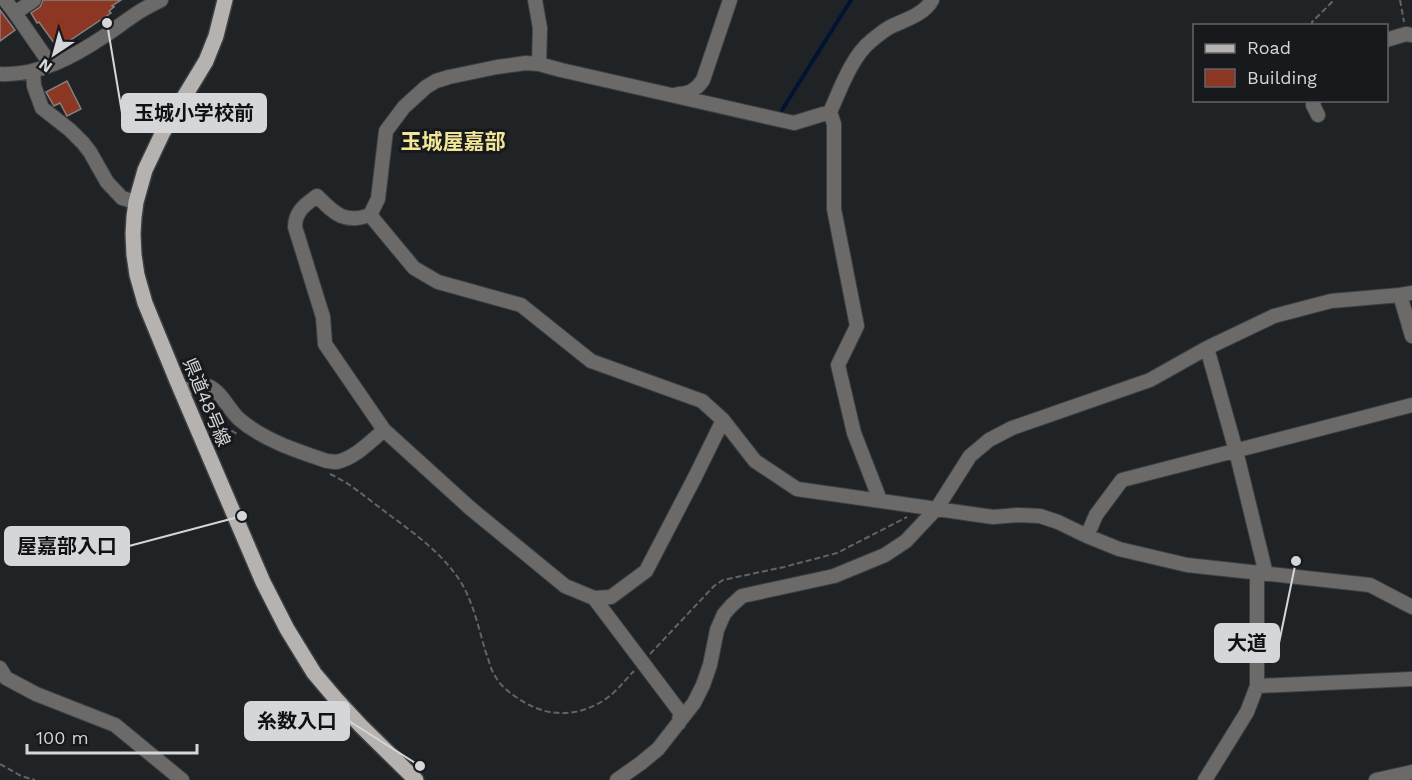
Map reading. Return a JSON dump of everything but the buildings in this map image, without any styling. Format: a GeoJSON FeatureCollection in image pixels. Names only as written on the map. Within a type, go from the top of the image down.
{"type":"FeatureCollection","features":[{"type":"Feature","properties":{"kind":"main road","name":"県道48号線"},"geometry":{"type":"LineString","coordinates":[[225,0],[222,16],[208,55],[199,74],[163,132],[145,170],[136,202],[133,234],[135,265],[139,282],[157,332],[263,582],[300,651],[314,673],[336,699],[416,780]]}},
{"type":"Feature","properties":{"kind":"street"},"geometry":{"type":"LineString","coordinates":[[5,0],[51,64]]}},
{"type":"Feature","properties":{"kind":"street"},"geometry":{"type":"LineString","coordinates":[[15,13],[34,0]]}},
{"type":"Feature","properties":{"kind":"street"},"geometry":{"type":"LineString","coordinates":[[0,74],[33,71],[79,52],[133,15],[161,0]]}},
{"type":"Feature","properties":{"kind":"street"},"geometry":{"type":"LineString","coordinates":[[535,0],[540,28],[539,64]]}},
{"type":"Feature","properties":{"kind":"street"},"geometry":{"type":"LineString","coordinates":[[666,93],[686,94],[697,88],[703,80],[730,0]]}},
{"type":"Feature","properties":{"kind":"street"},"geometry":{"type":"LineString","coordinates":[[880,500],[854,433],[838,365],[857,326],[834,209],[834,124],[830,112],[849,70],[869,42],[888,28],[913,16],[929,5],[932,0]]}},
{"type":"Feature","properties":{"kind":"street"},"geometry":{"type":"LineString","coordinates":[[1388,39],[1409,34]]}},
{"type":"Feature","properties":{"kind":"street"},"geometry":{"type":"LineString","coordinates":[[723,420],[646,571],[611,597],[594,598],[565,586],[470,508],[384,430],[325,344],[322,317],[295,227],[295,219],[305,204],[317,196],[334,213],[344,217],[362,218],[370,215],[378,199],[386,131],[404,107],[436,81],[497,67],[526,63],[539,64],[794,123],[830,112]]}},
{"type":"Feature","properties":{"kind":"street"},"geometry":{"type":"LineString","coordinates":[[33,71],[34,86],[42,108],[83,143],[107,182],[122,198],[136,202]]}},
{"type":"Feature","properties":{"kind":"street"},"geometry":{"type":"LineString","coordinates":[[1314,102],[1318,115]]}},
{"type":"Feature","properties":{"kind":"street"},"geometry":{"type":"LineString","coordinates":[[370,215],[414,268],[438,282],[521,305],[591,361],[702,401],[723,420],[755,460],[797,489],[993,517],[1040,516],[1119,549],[1187,565],[1370,585],[1412,607]]}},
{"type":"Feature","properties":{"kind":"street"},"geometry":{"type":"LineString","coordinates":[[617,780],[658,749],[694,703],[710,665],[717,630],[724,614],[731,606],[742,596],[834,576],[885,555],[906,541],[937,508],[970,456],[989,440],[1012,428],[1150,380],[1207,348],[1274,316],[1332,301],[1406,294],[1412,336]]}},
{"type":"Feature","properties":{"kind":"street"},"geometry":{"type":"LineString","coordinates":[[1204,780],[1247,712],[1257,686],[1262,574],[1236,451],[1207,348]]}},
{"type":"Feature","properties":{"kind":"street"},"geometry":{"type":"LineString","coordinates":[[182,392],[193,386],[205,384],[215,389],[240,419],[269,439],[327,461],[336,462],[347,458],[384,430]]}},
{"type":"Feature","properties":{"kind":"street"},"geometry":{"type":"LineString","coordinates":[[1087,536],[1096,515],[1122,480],[1412,405]]}},
{"type":"Feature","properties":{"kind":"street"},"geometry":{"type":"LineString","coordinates":[[594,598],[680,712],[679,723]]}},
{"type":"Feature","properties":{"kind":"street"},"geometry":{"type":"LineString","coordinates":[[0,668],[6,678],[36,694],[115,725],[182,780]]}},
{"type":"Feature","properties":{"kind":"street"},"geometry":{"type":"LineString","coordinates":[[1257,686],[1412,679]]}},
{"type":"Feature","properties":{"kind":"street"},"geometry":{"type":"LineString","coordinates":[[1376,780],[1412,772]]}},
{"type":"Feature","properties":{"kind":"path"},"geometry":{"type":"LineString","coordinates":[[1312,24],[1334,0]]}},
{"type":"Feature","properties":{"kind":"path"},"geometry":{"type":"LineString","coordinates":[[1400,0],[1409,34]]}},
{"type":"Feature","properties":{"kind":"path"},"geometry":{"type":"LineString","coordinates":[[0,764],[21,776],[35,780]]}},
{"type":"Feature","properties":{"kind":"waterway"},"geometry":{"type":"LineString","coordinates":[[782,110],[851,0]]}},
{"type":"Feature","properties":{"kind":"place","name":"玉城小学校前"},"geometry":{"type":"Point","coordinates":[107,23]}},
{"type":"Feature","properties":{"kind":"place","name":"屋嘉部入口"},"geometry":{"type":"Point","coordinates":[242,516]}},
{"type":"Feature","properties":{"kind":"place","name":"大道"},"geometry":{"type":"Point","coordinates":[1296,561]}},
{"type":"Feature","properties":{"kind":"place","name":"糸数入口"},"geometry":{"type":"Point","coordinates":[420,766]}},
{"type":"Feature","properties":{"kind":"district","name":"玉城屋嘉部"},"geometry":{"type":"Point","coordinates":[453,141]}}]}
